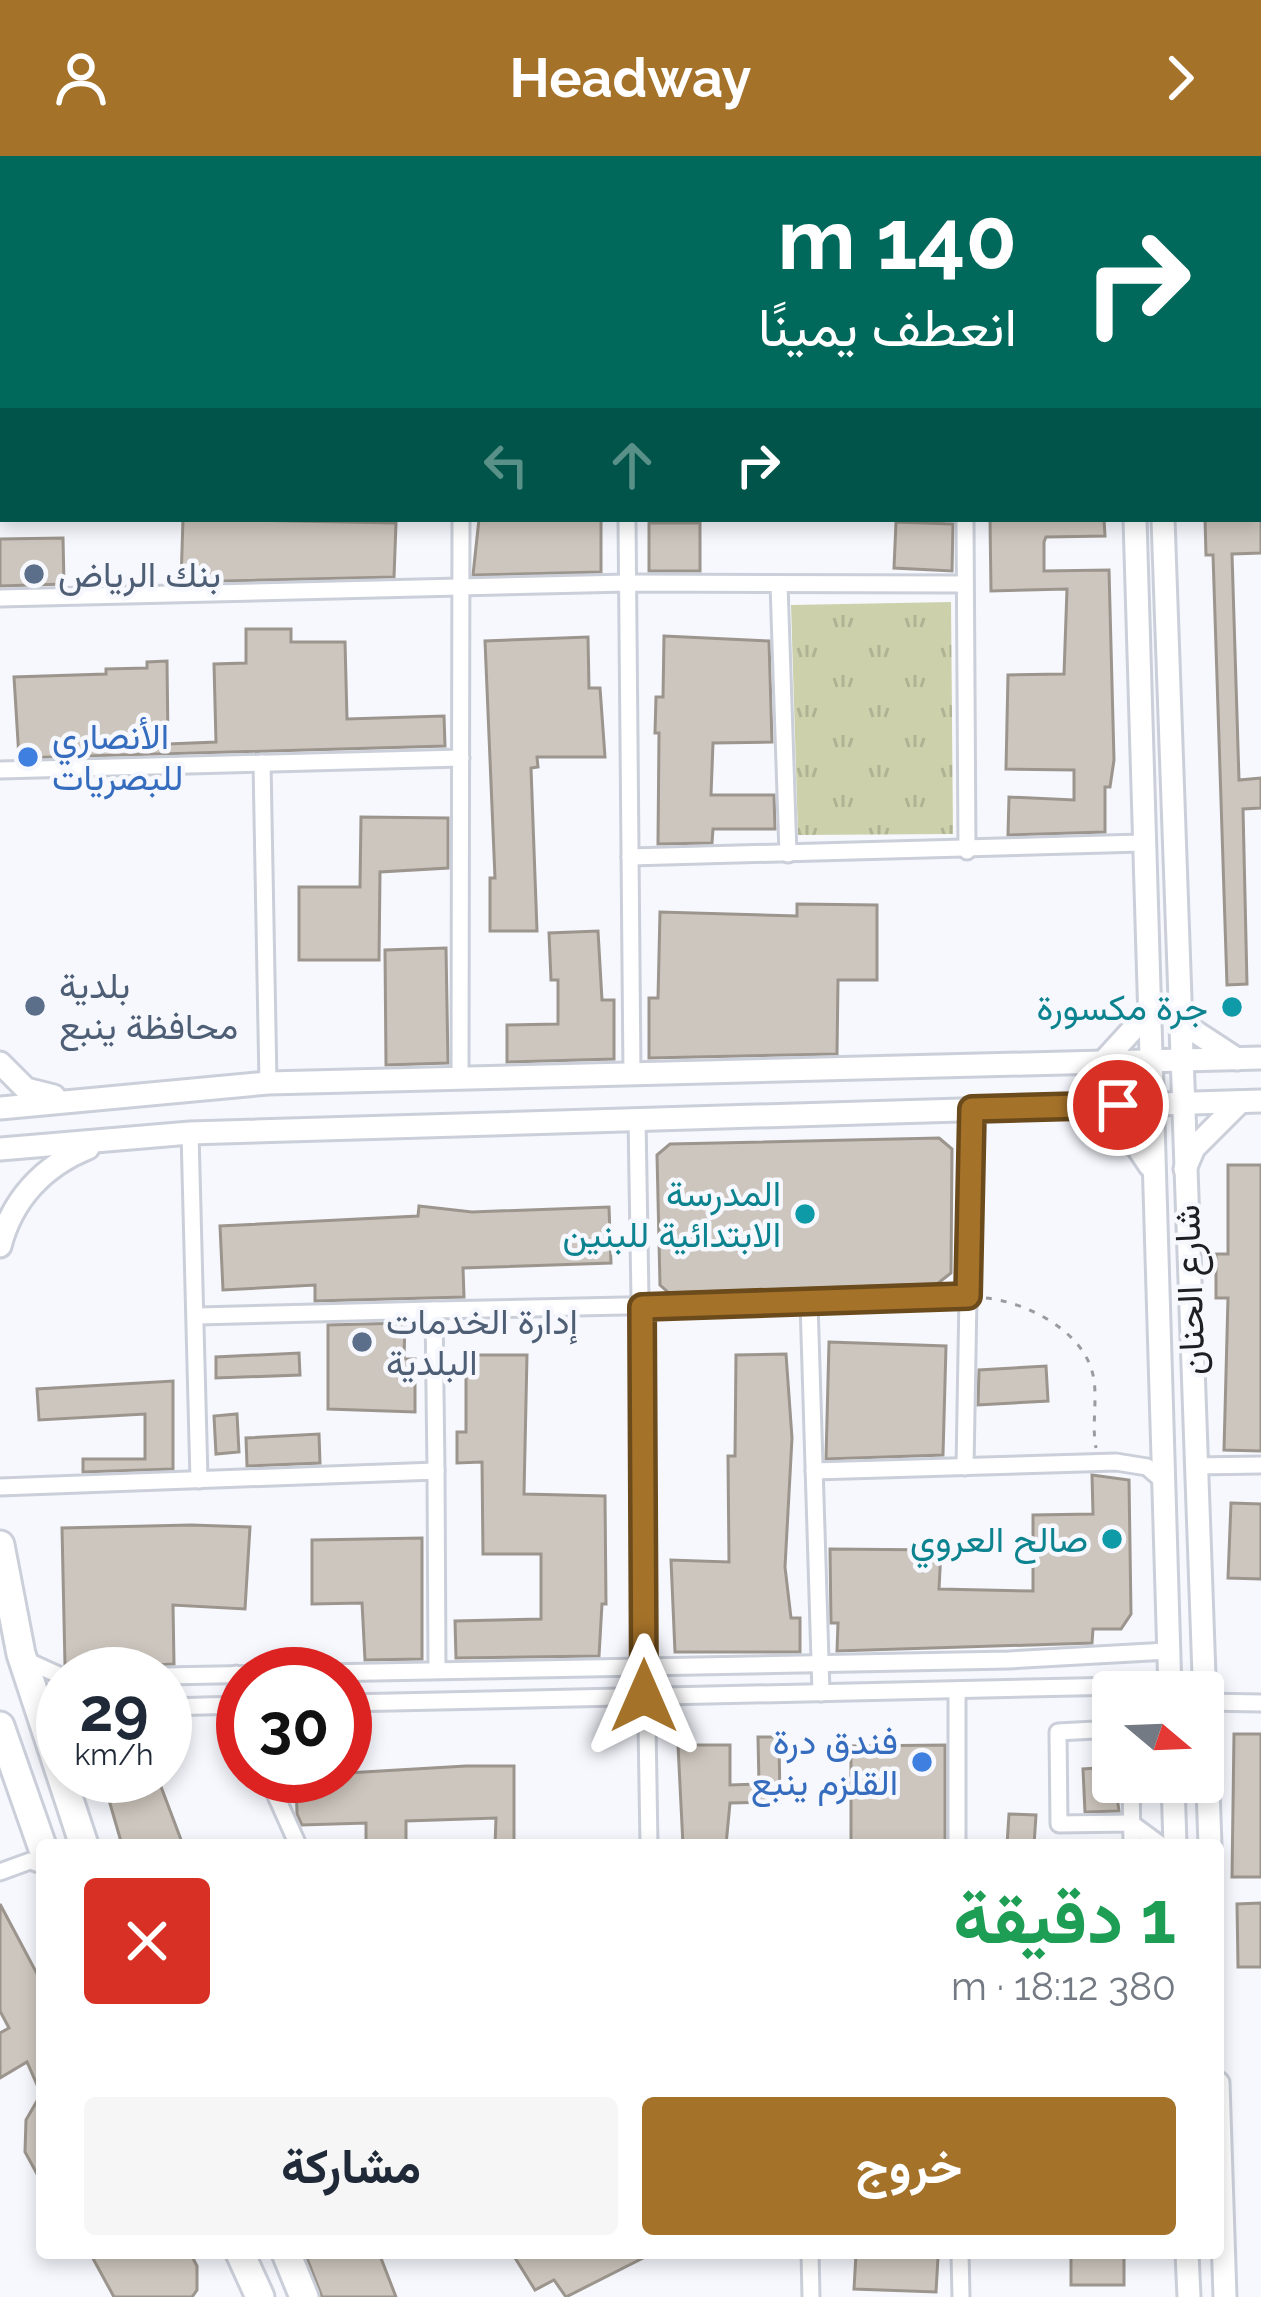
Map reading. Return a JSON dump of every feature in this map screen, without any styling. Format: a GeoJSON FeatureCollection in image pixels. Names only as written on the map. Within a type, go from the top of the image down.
{"type":"FeatureCollection","features":[{"type":"Feature","properties":{"kind":"highway"},"geometry":{"type":"LineString","coordinates":[[0,1546],[36,1705]]}},
{"type":"Feature","properties":{"kind":"highway"},"geometry":{"type":"LineString","coordinates":[[2,1744],[39,1839]]}},
{"type":"Feature","properties":{"kind":"highway"},"geometry":{"type":"LineString","coordinates":[[68,1803],[82,1839]]}},
{"type":"Feature","properties":{"kind":"highway"},"geometry":{"type":"LineString","coordinates":[[243,2259],[260,2297]]}},
{"type":"Feature","properties":{"kind":"highway"},"geometry":{"type":"LineString","coordinates":[[288,2259],[304,2297]]}},
{"type":"Feature","properties":{"kind":"main road","name":"شارع الحنان"},"geometry":{"type":"LineString","coordinates":[[1135,522],[1148,1104],[1168,1671]]}},
{"type":"Feature","properties":{"kind":"main road","name":"شارع الحنان"},"geometry":{"type":"LineString","coordinates":[[1163,522],[1203,1671]]}},
{"type":"Feature","properties":{"kind":"main road"},"geometry":{"type":"LineString","coordinates":[[1179,1012],[1188,1027],[1249,1058]]}},
{"type":"Feature","properties":{"kind":"main road"},"geometry":{"type":"LineString","coordinates":[[1102,1063],[1146,1015]]}},
{"type":"Feature","properties":{"kind":"main road"},"geometry":{"type":"LineString","coordinates":[[0,1108],[268,1083],[1249,1058]]}},
{"type":"Feature","properties":{"kind":"main road"},"geometry":{"type":"LineString","coordinates":[[0,1063],[26,1088],[84,1099]]}},
{"type":"Feature","properties":{"kind":"main road"},"geometry":{"type":"LineString","coordinates":[[0,1149],[190,1133],[1251,1101]]}},
{"type":"Feature","properties":{"kind":"main road"},"geometry":{"type":"LineString","coordinates":[[1184,1170],[1194,1148],[1251,1101]]}},
{"type":"Feature","properties":{"kind":"main road"},"geometry":{"type":"LineString","coordinates":[[1087,1106],[1138,1148],[1151,1166]]}},
{"type":"Feature","properties":{"kind":"main road"},"geometry":{"type":"LineString","coordinates":[[0,1246],[8,1216],[28,1190],[68,1156],[108,1140]]}},
{"type":"Feature","properties":{"kind":"main road"},"geometry":{"type":"LineString","coordinates":[[1174,1803],[1175,1839]]}},
{"type":"Feature","properties":{"kind":"main road","name":"شارع الحنان"},"geometry":{"type":"LineString","coordinates":[[1208,1803],[1210,1839]]}},
{"type":"Feature","properties":{"kind":"main road"},"geometry":{"type":"LineString","coordinates":[[1187,2259],[1189,2297]]}},
{"type":"Feature","properties":{"kind":"main road"},"geometry":{"type":"LineString","coordinates":[[1224,2259],[1225,2297]]}},
{"type":"Feature","properties":{"kind":"street"},"geometry":{"type":"LineString","coordinates":[[460,1078],[461,522]]}},
{"type":"Feature","properties":{"kind":"street"},"geometry":{"type":"LineString","coordinates":[[628,522],[632,1074]]}},
{"type":"Feature","properties":{"kind":"street"},"geometry":{"type":"LineString","coordinates":[[965,522],[967,851]]}},
{"type":"Feature","properties":{"kind":"street"},"geometry":{"type":"LineString","coordinates":[[779,584],[788,854]]}},
{"type":"Feature","properties":{"kind":"street"},"geometry":{"type":"LineString","coordinates":[[0,598],[461,586],[965,584]]}},
{"type":"Feature","properties":{"kind":"street"},"geometry":{"type":"LineString","coordinates":[[0,770],[460,758]]}},
{"type":"Feature","properties":{"kind":"street"},"geometry":{"type":"LineString","coordinates":[[262,764],[268,1083]]}},
{"type":"Feature","properties":{"kind":"street"},"geometry":{"type":"LineString","coordinates":[[630,856],[1142,843]]}},
{"type":"Feature","properties":{"kind":"street"},"geometry":{"type":"LineString","coordinates":[[965,1467],[972,1109]]}},
{"type":"Feature","properties":{"kind":"street"},"geometry":{"type":"LineString","coordinates":[[637,1118],[649,1839]]}},
{"type":"Feature","properties":{"kind":"street"},"geometry":{"type":"LineString","coordinates":[[190,1133],[199,1480]]}},
{"type":"Feature","properties":{"kind":"street"},"geometry":{"type":"LineString","coordinates":[[198,1316],[968,1296]]}},
{"type":"Feature","properties":{"kind":"street"},"geometry":{"type":"LineString","coordinates":[[809,1301],[821,1693]]}},
{"type":"Feature","properties":{"kind":"street"},"geometry":{"type":"LineString","coordinates":[[434,1310],[436,1669]]}},
{"type":"Feature","properties":{"kind":"street"},"geometry":{"type":"LineString","coordinates":[[814,1471],[1107,1462],[1138,1464],[1162,1480]]}},
{"type":"Feature","properties":{"kind":"street"},"geometry":{"type":"LineString","coordinates":[[1195,1466],[1261,1465]]}},
{"type":"Feature","properties":{"kind":"street"},"geometry":{"type":"LineString","coordinates":[[0,1487],[436,1471]]}},
{"type":"Feature","properties":{"kind":"street"},"geometry":{"type":"LineString","coordinates":[[372,1671],[1009,1660],[1168,1651]]}},
{"type":"Feature","properties":{"kind":"street"},"geometry":{"type":"LineString","coordinates":[[21,1654],[36,1666]]}},
{"type":"Feature","properties":{"kind":"street"},"geometry":{"type":"LineString","coordinates":[[994,1689],[1009,1660]]}},
{"type":"Feature","properties":{"kind":"street"},"geometry":{"type":"LineString","coordinates":[[957,1690],[958,1839]]}},
{"type":"Feature","properties":{"kind":"street"},"geometry":{"type":"LineString","coordinates":[[372,1702],[1092,1690]]}},
{"type":"Feature","properties":{"kind":"street"},"geometry":{"type":"LineString","coordinates":[[1224,1702],[1261,1703]]}},
{"type":"Feature","properties":{"kind":"street"},"geometry":{"type":"LineString","coordinates":[[1092,1730],[1058,1732],[1059,1824],[1131,1823],[1153,1839]]}},
{"type":"Feature","properties":{"kind":"street"},"geometry":{"type":"LineString","coordinates":[[279,1803],[295,1839]]}},
{"type":"Feature","properties":{"kind":"street"},"geometry":{"type":"LineString","coordinates":[[1131,1803],[1132,1839]]}},
{"type":"Feature","properties":{"kind":"street"},"geometry":{"type":"LineString","coordinates":[[0,1872],[36,1863]]}},
{"type":"Feature","properties":{"kind":"street"},"geometry":{"type":"LineString","coordinates":[[810,2259],[811,2297]]}},
{"type":"Feature","properties":{"kind":"street"},"geometry":{"type":"LineString","coordinates":[[960,2259],[961,2297]]}},
{"type":"Feature","properties":{"kind":"path"},"geometry":{"type":"LineString","coordinates":[[968,1296],[1028,1310],[1075,1341],[1092,1369],[1094,1443],[1107,1462]]}},
{"type":"Feature","properties":{"kind":"green space"},"geometry":{"type":"Polygon","coordinates":[[[951,602],[953,834],[798,835],[791,605],[951,602]]]}},
{"type":"Feature","properties":{"kind":"building"},"geometry":{"type":"Polygon","coordinates":[[[183,522],[396,523],[394,577],[181,582],[183,522]]]}},
{"type":"Feature","properties":{"kind":"building"},"geometry":{"type":"Polygon","coordinates":[[[479,522],[601,522],[601,572],[473,575],[479,522]]]}},
{"type":"Feature","properties":{"kind":"building"},"geometry":{"type":"Polygon","coordinates":[[[896,522],[953,524],[952,571],[894,568],[896,522]]]}},
{"type":"Feature","properties":{"kind":"building"},"geometry":{"type":"Polygon","coordinates":[[[990,522],[1104,522],[1105,536],[1046,537],[1044,571],[1109,570],[1114,760],[1110,787],[1105,787],[1105,832],[1008,835],[1009,797],[1074,800],[1074,770],[1006,769],[1008,675],[1064,674],[1067,589],[991,591],[990,522]]]}},
{"type":"Feature","properties":{"kind":"building"},"geometry":{"type":"Polygon","coordinates":[[[1205,522],[1261,522],[1261,553],[1232,554],[1239,780],[1261,778],[1261,808],[1243,809],[1247,984],[1227,985],[1213,555],[1206,555],[1205,522]]]}},
{"type":"Feature","properties":{"kind":"building"},"geometry":{"type":"Polygon","coordinates":[[[649,523],[700,523],[700,571],[649,571],[649,523]]]}},
{"type":"Feature","properties":{"kind":"building"},"geometry":{"type":"Polygon","coordinates":[[[63,538],[64,584],[0,586],[0,539],[63,538]]]}},
{"type":"Feature","properties":{"kind":"building"},"geometry":{"type":"Polygon","coordinates":[[[246,629],[291,629],[291,642],[345,642],[347,719],[444,716],[445,746],[19,758],[14,677],[106,674],[106,669],[147,668],[147,662],[167,661],[168,744],[216,742],[214,664],[246,663],[246,629]]]}},
{"type":"Feature","properties":{"kind":"building"},"geometry":{"type":"Polygon","coordinates":[[[664,636],[769,641],[772,742],[713,743],[711,795],[774,795],[775,829],[713,829],[712,843],[658,844],[656,697],[663,697],[664,636]]]}},
{"type":"Feature","properties":{"kind":"building"},"geometry":{"type":"Polygon","coordinates":[[[588,637],[589,688],[600,688],[605,757],[537,757],[538,767],[531,768],[537,931],[490,931],[490,878],[495,878],[485,641],[588,637]]]}},
{"type":"Feature","properties":{"kind":"building"},"geometry":{"type":"Polygon","coordinates":[[[361,817],[448,818],[448,868],[380,872],[379,960],[299,960],[299,887],[360,887],[361,817]]]}},
{"type":"Feature","properties":{"kind":"building"},"geometry":{"type":"Polygon","coordinates":[[[797,904],[877,905],[877,980],[838,980],[837,1054],[649,1058],[649,998],[658,998],[660,912],[797,916],[797,904]]]}},
{"type":"Feature","properties":{"kind":"building"},"geometry":{"type":"Polygon","coordinates":[[[598,931],[602,1000],[614,1000],[614,1059],[507,1062],[507,1025],[558,1024],[558,980],[551,980],[549,933],[598,931]]]}},
{"type":"Feature","properties":{"kind":"building"},"geometry":{"type":"Polygon","coordinates":[[[446,948],[448,1063],[386,1065],[385,950],[446,948]]]}},
{"type":"Feature","properties":{"kind":"building","name":"المدرسة الابتدائية للبنين"},"geometry":{"type":"Polygon","coordinates":[[[939,1138],[952,1149],[951,1273],[937,1284],[669,1293],[660,1285],[657,1155],[670,1144],[939,1138]]]}},
{"type":"Feature","properties":{"kind":"building"},"geometry":{"type":"Polygon","coordinates":[[[1228,1165],[1261,1165],[1261,1451],[1224,1450],[1228,1298],[1216,1298],[1216,1254],[1228,1254],[1228,1165]]]}},
{"type":"Feature","properties":{"kind":"building"},"geometry":{"type":"Polygon","coordinates":[[[419,1206],[472,1212],[609,1207],[611,1263],[463,1268],[464,1297],[315,1301],[315,1285],[223,1290],[220,1226],[418,1216],[419,1206]]]}},
{"type":"Feature","properties":{"kind":"building"},"geometry":{"type":"Polygon","coordinates":[[[405,1323],[404,1359],[415,1359],[415,1412],[328,1409],[328,1325],[405,1323]]]}},
{"type":"Feature","properties":{"kind":"building"},"geometry":{"type":"Polygon","coordinates":[[[829,1342],[946,1346],[943,1455],[826,1459],[829,1342]]]}},
{"type":"Feature","properties":{"kind":"building"},"geometry":{"type":"Polygon","coordinates":[[[299,1353],[300,1375],[216,1378],[216,1357],[299,1353]]]}},
{"type":"Feature","properties":{"kind":"building"},"geometry":{"type":"Polygon","coordinates":[[[786,1354],[792,1438],[785,1567],[791,1618],[800,1618],[800,1652],[675,1652],[671,1560],[729,1562],[728,1456],[735,1456],[736,1355],[786,1354]]]}},
{"type":"Feature","properties":{"kind":"building"},"geometry":{"type":"Polygon","coordinates":[[[466,1355],[527,1355],[524,1494],[605,1496],[606,1604],[602,1604],[599,1656],[456,1658],[455,1621],[541,1619],[541,1554],[483,1554],[482,1462],[457,1463],[457,1432],[466,1432],[466,1355]]]}},
{"type":"Feature","properties":{"kind":"building"},"geometry":{"type":"Polygon","coordinates":[[[1046,1366],[1048,1401],[978,1405],[979,1370],[1046,1366]]]}},
{"type":"Feature","properties":{"kind":"building"},"geometry":{"type":"Polygon","coordinates":[[[173,1381],[173,1469],[83,1472],[83,1459],[145,1459],[145,1414],[39,1420],[37,1389],[173,1381]]]}},
{"type":"Feature","properties":{"kind":"building"},"geometry":{"type":"Polygon","coordinates":[[[237,1414],[239,1452],[216,1454],[214,1416],[237,1414]]]}},
{"type":"Feature","properties":{"kind":"building"},"geometry":{"type":"Polygon","coordinates":[[[319,1434],[320,1463],[247,1466],[246,1438],[319,1434]]]}},
{"type":"Feature","properties":{"kind":"building"},"geometry":{"type":"Polygon","coordinates":[[[1092,1475],[1129,1480],[1131,1614],[1121,1629],[1093,1629],[1092,1643],[837,1651],[838,1623],[831,1623],[830,1549],[941,1550],[939,1589],[1033,1591],[1033,1515],[1093,1514],[1092,1475]]]}},
{"type":"Feature","properties":{"kind":"building"},"geometry":{"type":"Polygon","coordinates":[[[1231,1503],[1261,1504],[1261,1579],[1228,1578],[1231,1503]]]}},
{"type":"Feature","properties":{"kind":"building"},"geometry":{"type":"Polygon","coordinates":[[[250,1527],[245,1609],[173,1605],[174,1647],[65,1647],[62,1528],[250,1527]]]}},
{"type":"Feature","properties":{"kind":"building"},"geometry":{"type":"Polygon","coordinates":[[[422,1538],[422,1659],[372,1660],[372,1647],[364,1647],[362,1603],[312,1604],[312,1540],[422,1538]]]}},
{"type":"Feature","properties":{"kind":"building"},"geometry":{"type":"Polygon","coordinates":[[[1234,1734],[1261,1734],[1261,1877],[1232,1877],[1234,1734]]]}},
{"type":"Feature","properties":{"kind":"building"},"geometry":{"type":"Polygon","coordinates":[[[758,1737],[779,1737],[780,1802],[730,1803],[727,1839],[683,1839],[678,1745],[730,1745],[730,1785],[759,1784],[758,1737]]]}},
{"type":"Feature","properties":{"kind":"building"},"geometry":{"type":"Polygon","coordinates":[[[945,1745],[945,1839],[851,1839],[851,1746],[945,1745]]]}},
{"type":"Feature","properties":{"kind":"building"},"geometry":{"type":"Polygon","coordinates":[[[514,1766],[514,1839],[495,1839],[496,1818],[406,1821],[406,1839],[366,1839],[366,1823],[302,1825],[297,1803],[372,1803],[372,1772],[514,1766]]]}},
{"type":"Feature","properties":{"kind":"building"},"geometry":{"type":"Polygon","coordinates":[[[1092,1768],[1092,1803],[1118,1803],[1119,1811],[1085,1812],[1083,1769],[1092,1768]]]}},
{"type":"Feature","properties":{"kind":"building"},"geometry":{"type":"Polygon","coordinates":[[[110,1803],[167,1803],[181,1839],[120,1839],[110,1803]]]}},
{"type":"Feature","properties":{"kind":"building"},"geometry":{"type":"Polygon","coordinates":[[[1009,1814],[1036,1815],[1034,1839],[1007,1839],[1009,1814]]]}},
{"type":"Feature","properties":{"kind":"building"},"geometry":{"type":"Polygon","coordinates":[[[1261,1903],[1261,1967],[1238,1967],[1237,1904],[1261,1903]]]}},
{"type":"Feature","properties":{"kind":"building"},"geometry":{"type":"Polygon","coordinates":[[[0,1904],[36,1972],[36,2083],[27,2062],[0,2078],[0,2033],[9,2028],[0,2011],[0,1904]]]}},
{"type":"Feature","properties":{"kind":"building"},"geometry":{"type":"Polygon","coordinates":[[[36,2103],[36,2172],[25,2152],[26,2120],[36,2103]]]}},
{"type":"Feature","properties":{"kind":"building"},"geometry":{"type":"Polygon","coordinates":[[[93,2259],[193,2259],[197,2266],[197,2290],[192,2297],[114,2297],[93,2259]]]}},
{"type":"Feature","properties":{"kind":"building"},"geometry":{"type":"Polygon","coordinates":[[[307,2259],[381,2259],[396,2297],[322,2297],[307,2259]]]}},
{"type":"Feature","properties":{"kind":"building"},"geometry":{"type":"Polygon","coordinates":[[[516,2259],[641,2259],[566,2297],[554,2280],[535,2290],[516,2259]]]}},
{"type":"Feature","properties":{"kind":"building"},"geometry":{"type":"Polygon","coordinates":[[[856,2259],[938,2259],[936,2292],[854,2289],[856,2259]]]}},
{"type":"Feature","properties":{"kind":"building"},"geometry":{"type":"Polygon","coordinates":[[[1071,2259],[1124,2259],[1124,2285],[1071,2285],[1071,2259]]]}},
{"type":"Feature","properties":{"kind":"place","name":"بنك الرياض"},"geometry":{"type":"Point","coordinates":[34,574]}},
{"type":"Feature","properties":{"kind":"place","name":"الأنصاري للبصريات"},"geometry":{"type":"Point","coordinates":[28,757]}},
{"type":"Feature","properties":{"kind":"place","name":"بلدية محافظة ينبع"},"geometry":{"type":"Point","coordinates":[35,1006]}},
{"type":"Feature","properties":{"kind":"place","name":"جرة مكسورة"},"geometry":{"type":"Point","coordinates":[1232,1007]}},
{"type":"Feature","properties":{"kind":"place","name":"المدرسة الابتدائية للبنين"},"geometry":{"type":"Point","coordinates":[805,1214]}},
{"type":"Feature","properties":{"kind":"place","name":"إدارة الخدمات البلدية"},"geometry":{"type":"Point","coordinates":[362,1342]}},
{"type":"Feature","properties":{"kind":"place","name":"صالح العروي"},"geometry":{"type":"Point","coordinates":[1112,1539]}},
{"type":"Feature","properties":{"kind":"place","name":"فندق درة القلزم ينبع"},"geometry":{"type":"Point","coordinates":[922,1762]}},
{"type":"Feature","properties":{"kind":"route"},"geometry":{"type":"LineString","coordinates":[[644,1696],[642,1307],[968,1296],[972,1109],[1118,1105]]}}]}
